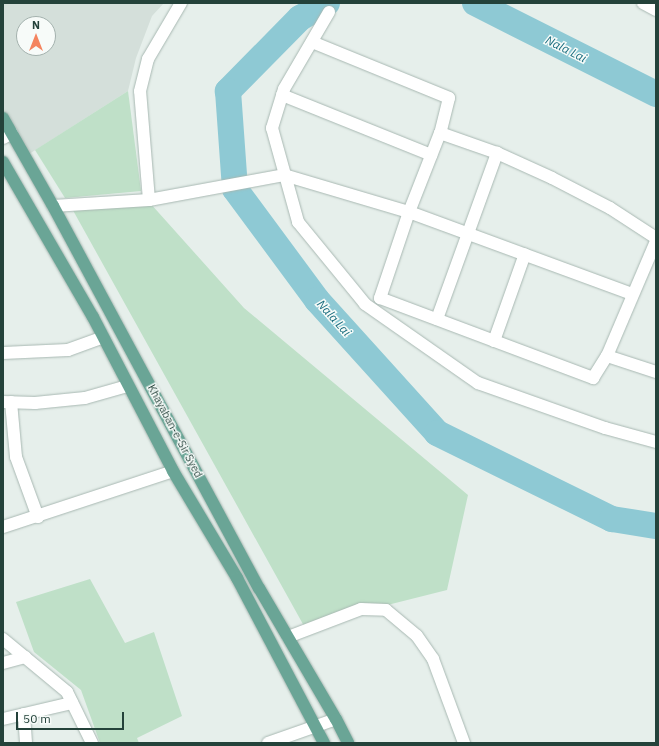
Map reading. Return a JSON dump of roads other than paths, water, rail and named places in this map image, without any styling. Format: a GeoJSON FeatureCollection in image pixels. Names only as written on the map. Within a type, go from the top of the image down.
{"type":"FeatureCollection","features":[{"type":"Feature","properties":{"kind":"main road","name":"Khayaban-e-Sir Syed"},"geometry":{"type":"LineString","coordinates":[[3,118],[7,135],[53,206],[288,637],[336,719],[348,743]]}},
{"type":"Feature","properties":{"kind":"main road","name":"Khayaban-e-Sir Syed"},"geometry":{"type":"LineString","coordinates":[[3,162],[103,337],[127,386],[173,471],[237,578],[324,743]]}},
{"type":"Feature","properties":{"kind":"street"},"geometry":{"type":"LineString","coordinates":[[153,199],[140,91],[148,59],[181,3]]}},
{"type":"Feature","properties":{"kind":"street"},"geometry":{"type":"LineString","coordinates":[[643,3],[656,10]]}},
{"type":"Feature","properties":{"kind":"street"},"geometry":{"type":"LineString","coordinates":[[329,12],[282,95],[272,128],[298,222],[365,304],[478,383],[605,428],[656,442]]}},
{"type":"Feature","properties":{"kind":"street"},"geometry":{"type":"LineString","coordinates":[[312,42],[449,98],[440,133],[409,212],[380,298],[593,378],[607,356],[656,240],[610,208],[496,153],[440,133]]}},
{"type":"Feature","properties":{"kind":"street"},"geometry":{"type":"LineString","coordinates":[[282,95],[431,155]]}},
{"type":"Feature","properties":{"kind":"street"},"geometry":{"type":"LineString","coordinates":[[437,319],[496,153]]}},
{"type":"Feature","properties":{"kind":"street"},"geometry":{"type":"LineString","coordinates":[[53,206],[153,199],[284,175],[409,212],[632,294]]}},
{"type":"Feature","properties":{"kind":"street"},"geometry":{"type":"LineString","coordinates":[[494,341],[525,254]]}},
{"type":"Feature","properties":{"kind":"street"},"geometry":{"type":"LineString","coordinates":[[3,353],[68,350],[103,337]]}},
{"type":"Feature","properties":{"kind":"street"},"geometry":{"type":"LineString","coordinates":[[607,356],[656,372]]}},
{"type":"Feature","properties":{"kind":"street"},"geometry":{"type":"LineString","coordinates":[[38,517],[16,457],[7,402],[85,398],[127,386]]}},
{"type":"Feature","properties":{"kind":"street"},"geometry":{"type":"LineString","coordinates":[[3,527],[38,517],[173,471]]}},
{"type":"Feature","properties":{"kind":"street"},"geometry":{"type":"LineString","coordinates":[[288,637],[361,609],[386,610],[417,636],[433,659],[464,743]]}},
{"type":"Feature","properties":{"kind":"street"},"geometry":{"type":"LineString","coordinates":[[3,639],[67,692],[92,743]]}},
{"type":"Feature","properties":{"kind":"street"},"geometry":{"type":"LineString","coordinates":[[3,663],[25,657]]}},
{"type":"Feature","properties":{"kind":"street"},"geometry":{"type":"LineString","coordinates":[[3,719],[72,703]]}},
{"type":"Feature","properties":{"kind":"street"},"geometry":{"type":"LineString","coordinates":[[24,714],[26,743]]}},
{"type":"Feature","properties":{"kind":"street"},"geometry":{"type":"LineString","coordinates":[[268,743],[336,719]]}},
{"type":"Feature","properties":{"kind":"waterway","name":"Nala Lai"},"geometry":{"type":"LineString","coordinates":[[327,3],[300,18],[228,91],[235,189],[317,300],[437,433],[612,519],[656,526]]}},
{"type":"Feature","properties":{"kind":"waterway","name":"Nala Lai"},"geometry":{"type":"LineString","coordinates":[[475,3],[656,94]]}}]}
